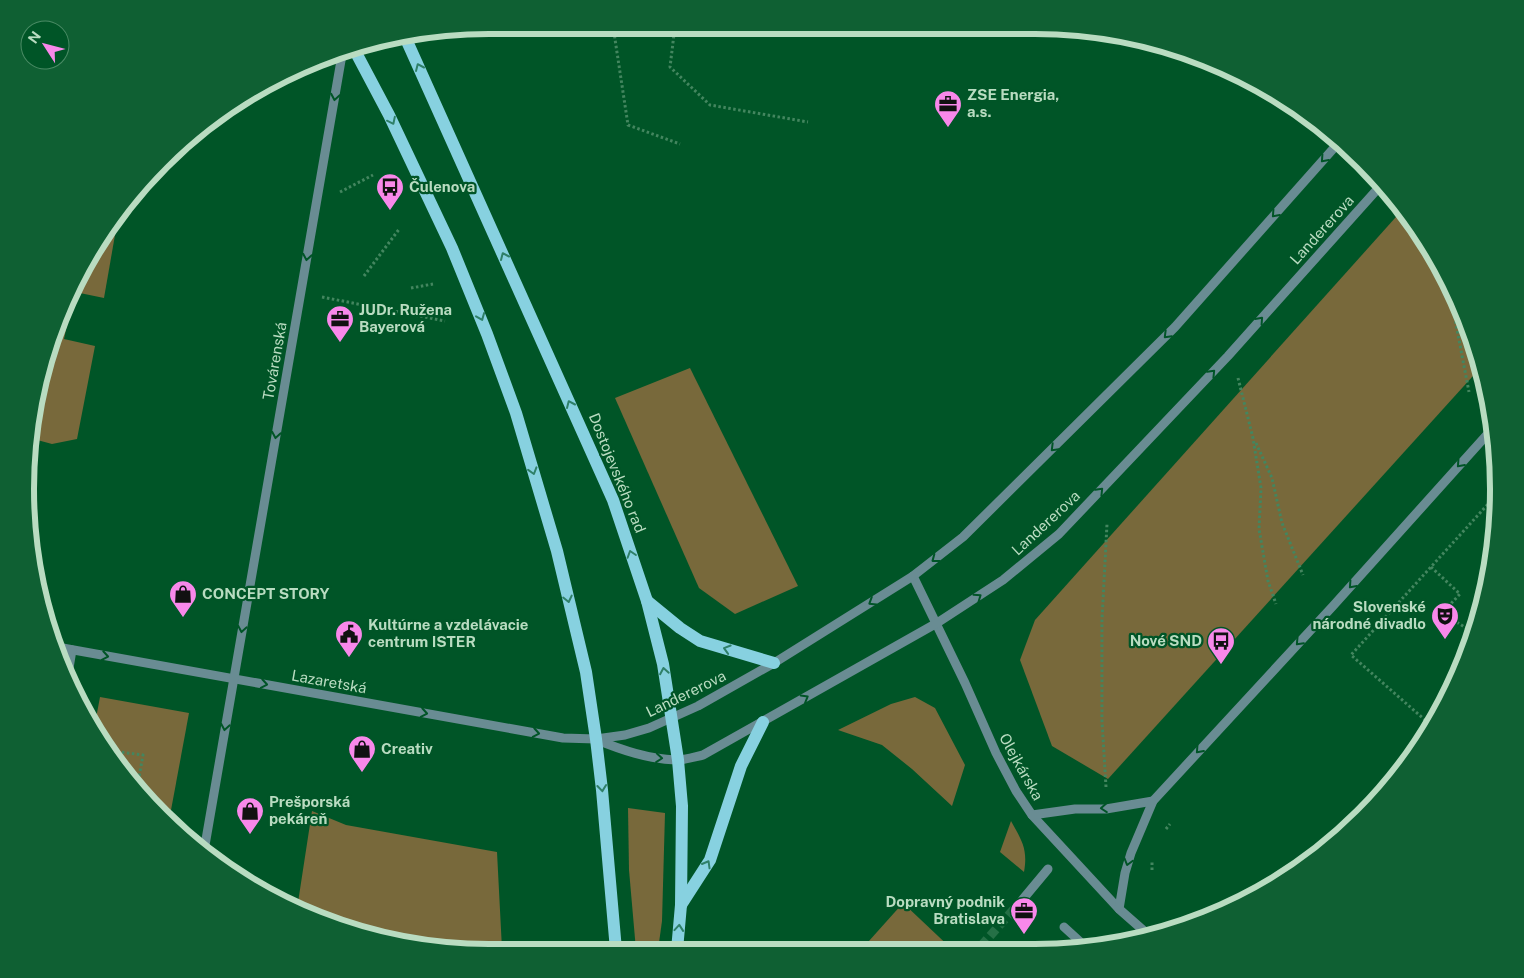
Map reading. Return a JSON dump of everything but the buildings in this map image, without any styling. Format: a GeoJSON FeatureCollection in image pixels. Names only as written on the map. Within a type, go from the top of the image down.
{"type":"FeatureCollection","features":[{"type":"Feature","properties":{"kind":"main road","name":"Dostojevského rad"},"geometry":{"type":"LineString","coordinates":[[407,41],[613,500],[647,601],[663,664],[678,760],[682,806],[681,905],[678,944]]}},
{"type":"Feature","properties":{"kind":"main road"},"geometry":{"type":"LineString","coordinates":[[356,54],[389,115],[452,248],[488,334],[557,551],[586,672],[596,739],[615,944]]}},
{"type":"Feature","properties":{"kind":"main road"},"geometry":{"type":"LineString","coordinates":[[647,601],[680,628],[700,641],[774,663]]}},
{"type":"Feature","properties":{"kind":"main road"},"geometry":{"type":"LineString","coordinates":[[681,905],[710,860],[741,766],[763,722]]}},
{"type":"Feature","properties":{"kind":"street","name":"Továrenská"},"geometry":{"type":"LineString","coordinates":[[205,844],[341,59]]}},
{"type":"Feature","properties":{"kind":"street","name":"Landererova"},"geometry":{"type":"LineString","coordinates":[[596,739],[625,735],[672,719],[774,663],[913,576],[963,538],[1175,327],[1335,147]]}},
{"type":"Feature","properties":{"kind":"street","name":"Landererova"},"geometry":{"type":"LineString","coordinates":[[596,739],[641,755],[678,760],[703,755],[937,623],[1003,580],[1059,534],[1228,356],[1377,189]]}},
{"type":"Feature","properties":{"kind":"street"},"geometry":{"type":"LineString","coordinates":[[1119,909],[1125,872],[1153,801],[1333,606],[1487,435]]}},
{"type":"Feature","properties":{"kind":"street","name":"Olejkárska"},"geometry":{"type":"LineString","coordinates":[[913,576],[937,623],[996,753],[1016,791],[1032,815],[1119,909],[1144,931]]}},
{"type":"Feature","properties":{"kind":"street","name":"Lazaretská"},"geometry":{"type":"LineString","coordinates":[[63,648],[563,738],[596,739]]}},
{"type":"Feature","properties":{"kind":"street"},"geometry":{"type":"LineString","coordinates":[[69,666],[72,650]]}},
{"type":"Feature","properties":{"kind":"street"},"geometry":{"type":"LineString","coordinates":[[1032,815],[1075,809],[1106,809],[1153,801]]}},
{"type":"Feature","properties":{"kind":"street"},"geometry":{"type":"LineString","coordinates":[[1023,899],[1048,869]]}},
{"type":"Feature","properties":{"kind":"street"},"geometry":{"type":"LineString","coordinates":[[1064,927],[1080,941]]}},
{"type":"Feature","properties":{"kind":"path"},"geometry":{"type":"LineString","coordinates":[[614,34],[628,125],[680,144]]}},
{"type":"Feature","properties":{"kind":"path"},"geometry":{"type":"LineString","coordinates":[[674,34],[670,67],[710,104],[808,122]]}},
{"type":"Feature","properties":{"kind":"path"},"geometry":{"type":"LineString","coordinates":[[337,194],[373,175]]}},
{"type":"Feature","properties":{"kind":"path"},"geometry":{"type":"LineString","coordinates":[[364,276],[400,228]]}},
{"type":"Feature","properties":{"kind":"path"},"geometry":{"type":"LineString","coordinates":[[411,288],[434,284]]}},
{"type":"Feature","properties":{"kind":"path"},"geometry":{"type":"LineString","coordinates":[[322,297],[446,321]]}},
{"type":"Feature","properties":{"kind":"path"},"geometry":{"type":"LineString","coordinates":[[1453,309],[1469,392]]}},
{"type":"Feature","properties":{"kind":"path"},"geometry":{"type":"LineString","coordinates":[[1238,378],[1253,438],[1261,488],[1259,528],[1268,581],[1276,604]]}},
{"type":"Feature","properties":{"kind":"path"},"geometry":{"type":"LineString","coordinates":[[1253,438],[1272,478],[1282,523],[1302,575]]}},
{"type":"Feature","properties":{"kind":"path"},"geometry":{"type":"LineString","coordinates":[[1426,722],[1351,655],[1489,504]]}},
{"type":"Feature","properties":{"kind":"path"},"geometry":{"type":"LineString","coordinates":[[1106,787],[1102,721],[1102,620],[1107,524]]}},
{"type":"Feature","properties":{"kind":"path"},"geometry":{"type":"LineString","coordinates":[[1431,567],[1460,594],[1444,611],[1466,628],[1469,625]]}},
{"type":"Feature","properties":{"kind":"path"},"geometry":{"type":"LineString","coordinates":[[117,752],[143,755],[139,779]]}},
{"type":"Feature","properties":{"kind":"shaded area"},"geometry":{"type":"Polygon","coordinates":[[[1398,215],[1414,236],[1443,288],[1456,315],[1476,373],[1108,779],[1052,746],[1020,660],[1035,620],[1398,215]]]}},
{"type":"Feature","properties":{"kind":"shaded area"},"geometry":{"type":"Polygon","coordinates":[[[111,234],[115,235],[104,298],[79,293],[111,234]]]}},
{"type":"Feature","properties":{"kind":"shaded area"},"geometry":{"type":"Polygon","coordinates":[[[70,311],[64,339],[95,346],[77,439],[52,444],[37,440],[42,400],[49,371],[70,311]]]}},
{"type":"Feature","properties":{"kind":"shaded area"},"geometry":{"type":"Polygon","coordinates":[[[690,368],[798,586],[735,614],[699,588],[615,398],[690,368]]]}},
{"type":"Feature","properties":{"kind":"shaded area"},"geometry":{"type":"Polygon","coordinates":[[[100,697],[189,713],[170,814],[128,766],[96,719],[100,697]]]}},
{"type":"Feature","properties":{"kind":"shaded area"},"geometry":{"type":"Polygon","coordinates":[[[915,697],[935,708],[965,765],[952,806],[912,769],[882,745],[838,730],[891,704],[915,697]]]}},
{"type":"Feature","properties":{"kind":"shaded area"},"geometry":{"type":"Polygon","coordinates":[[[628,808],[665,813],[662,921],[659,944],[635,944],[629,870],[628,808]]]}},
{"type":"Feature","properties":{"kind":"shaded area"},"geometry":{"type":"Polygon","coordinates":[[[312,811],[346,825],[497,852],[502,944],[459,943],[400,936],[343,920],[298,902],[312,811]]]}},
{"type":"Feature","properties":{"kind":"shaded area"},"geometry":{"type":"Polygon","coordinates":[[[1011,821],[1025,851],[1024,872],[1000,852],[1011,821]]]}},
{"type":"Feature","properties":{"kind":"shaded area"},"geometry":{"type":"Polygon","coordinates":[[[903,903],[947,944],[866,944],[903,903]]]}},
{"type":"Feature","properties":{"kind":"tunnel"},"geometry":{"type":"LineString","coordinates":[[983,944],[1023,899]]}},
{"type":"Feature","properties":{"kind":"place","name":"ZSE Energia, a.s."},"geometry":{"type":"Point","coordinates":[948,128]}},
{"type":"Feature","properties":{"kind":"place","name":"Čulenova"},"geometry":{"type":"Point","coordinates":[390,211]}},
{"type":"Feature","properties":{"kind":"place","name":"JUDr. Ružena Bayerová"},"geometry":{"type":"Point","coordinates":[340,343]}},
{"type":"Feature","properties":{"kind":"place","name":"CONCEPT STORY"},"geometry":{"type":"Point","coordinates":[183,618]}},
{"type":"Feature","properties":{"kind":"place","name":"Slovenské národné divadlo"},"geometry":{"type":"Point","coordinates":[1445,640]}},
{"type":"Feature","properties":{"kind":"place","name":"Kultúrne a vzdelávacie centrum ISTER"},"geometry":{"type":"Point","coordinates":[349,658]}},
{"type":"Feature","properties":{"kind":"place","name":"Nové SND"},"geometry":{"type":"Point","coordinates":[1221,665]}},
{"type":"Feature","properties":{"kind":"place","name":"Creativ"},"geometry":{"type":"Point","coordinates":[362,773]}},
{"type":"Feature","properties":{"kind":"place","name":"Prešporská pekáreň"},"geometry":{"type":"Point","coordinates":[250,835]}},
{"type":"Feature","properties":{"kind":"place","name":"Dopravný podnik Bratislava"},"geometry":{"type":"Point","coordinates":[1024,935]}}]}
